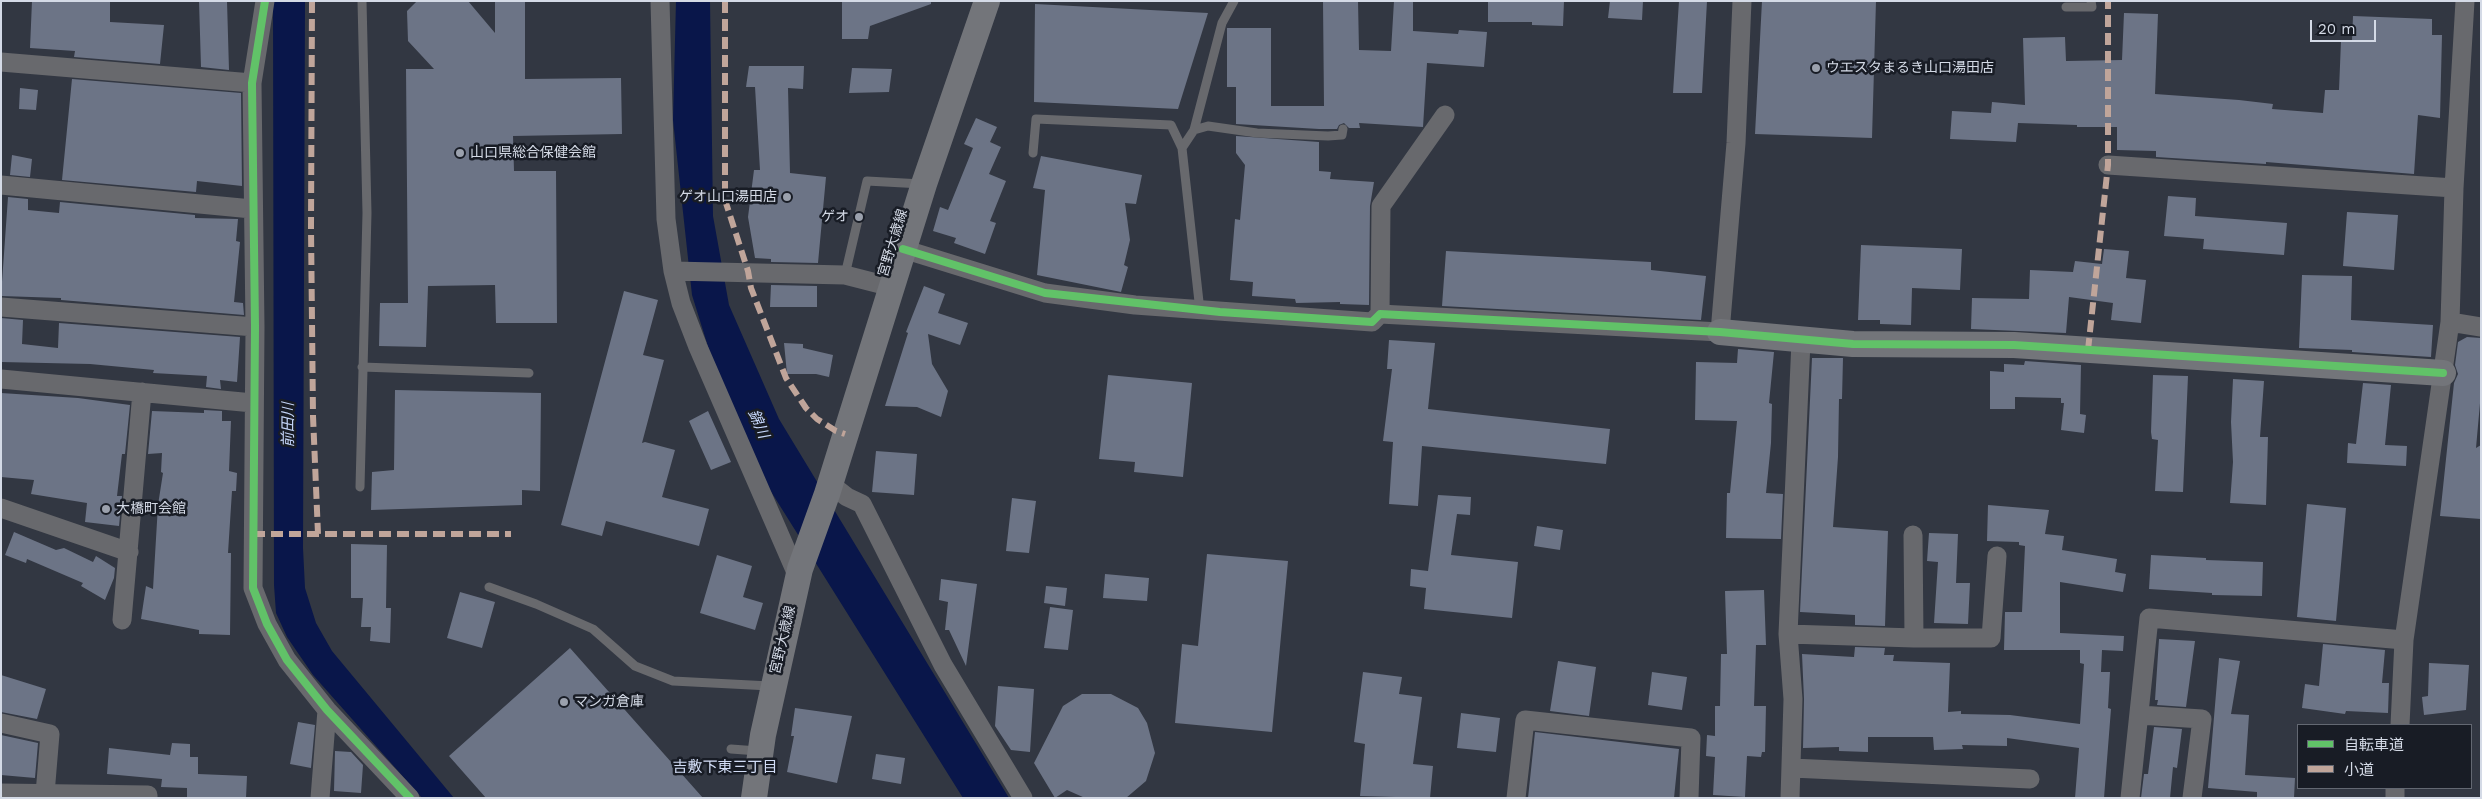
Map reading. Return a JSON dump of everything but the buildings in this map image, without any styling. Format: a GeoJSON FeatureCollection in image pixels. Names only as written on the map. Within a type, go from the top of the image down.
{"type":"FeatureCollection","features":[{"type":"Feature","properties":{"kind":"main road","name":"宮野大歳線"},"geometry":{"type":"LineString","coordinates":[[754,798],[760,751],[798,573],[828,488],[924,184],[987,1]]}},
{"type":"Feature","properties":{"kind":"main road"},"geometry":{"type":"LineString","coordinates":[[1720,332],[1801,341],[2014,345],[2443,373]]}},
{"type":"Feature","properties":{"kind":"street"},"geometry":{"type":"LineString","coordinates":[[265,1],[252,83],[252,209],[255,327],[253,588],[266,624],[286,660],[327,710],[410,798]]}},
{"type":"Feature","properties":{"kind":"street"},"geometry":{"type":"LineString","coordinates":[[660,1],[666,219],[673,271],[681,303],[698,347],[798,573]]}},
{"type":"Feature","properties":{"kind":"street"},"geometry":{"type":"LineString","coordinates":[[1380,314],[1720,332],[1736,143],[1742,1]]}},
{"type":"Feature","properties":{"kind":"street"},"geometry":{"type":"LineString","coordinates":[[2400,724],[2404,640],[2450,322],[2454,188],[2465,1]]}},
{"type":"Feature","properties":{"kind":"street"},"geometry":{"type":"LineString","coordinates":[[1,62],[252,83]]}},
{"type":"Feature","properties":{"kind":"street"},"geometry":{"type":"LineString","coordinates":[[903,249],[1044,293],[1200,311],[1372,322],[1380,314],[1382,206],[1445,115]]}},
{"type":"Feature","properties":{"kind":"street"},"geometry":{"type":"LineString","coordinates":[[2108,165],[2454,188]]}},
{"type":"Feature","properties":{"kind":"street"},"geometry":{"type":"LineString","coordinates":[[1,185],[252,209]]}},
{"type":"Feature","properties":{"kind":"street"},"geometry":{"type":"LineString","coordinates":[[673,271],[748,271],[845,275],[892,287]]}},
{"type":"Feature","properties":{"kind":"street"},"geometry":{"type":"LineString","coordinates":[[1,307],[255,327]]}},
{"type":"Feature","properties":{"kind":"street"},"geometry":{"type":"LineString","coordinates":[[2450,322],[2481,327]]}},
{"type":"Feature","properties":{"kind":"street"},"geometry":{"type":"LineString","coordinates":[[1790,798],[1793,699],[1788,634],[1801,341]]}},
{"type":"Feature","properties":{"kind":"street"},"geometry":{"type":"LineString","coordinates":[[1,379],[253,403]]}},
{"type":"Feature","properties":{"kind":"street"},"geometry":{"type":"LineString","coordinates":[[122,620],[142,392]]}},
{"type":"Feature","properties":{"kind":"street"},"geometry":{"type":"LineString","coordinates":[[828,488],[862,504],[943,665],[1023,798]]}},
{"type":"Feature","properties":{"kind":"street"},"geometry":{"type":"LineString","coordinates":[[1,508],[129,552]]}},
{"type":"Feature","properties":{"kind":"street"},"geometry":{"type":"LineString","coordinates":[[1913,535],[1914,638]]}},
{"type":"Feature","properties":{"kind":"street"},"geometry":{"type":"LineString","coordinates":[[1788,634],[1914,638],[1991,638],[1997,556]]}},
{"type":"Feature","properties":{"kind":"street"},"geometry":{"type":"LineString","coordinates":[[2130,798],[2149,618],[2404,640]]}},
{"type":"Feature","properties":{"kind":"street"},"geometry":{"type":"LineString","coordinates":[[320,798],[327,710]]}},
{"type":"Feature","properties":{"kind":"street"},"geometry":{"type":"LineString","coordinates":[[2139,715],[2202,719],[2192,798]]}},
{"type":"Feature","properties":{"kind":"street"},"geometry":{"type":"LineString","coordinates":[[1516,798],[1525,720],[1691,738],[1689,798]]}},
{"type":"Feature","properties":{"kind":"street"},"geometry":{"type":"LineString","coordinates":[[1,723],[50,734],[45,794]]}},
{"type":"Feature","properties":{"kind":"street"},"geometry":{"type":"LineString","coordinates":[[1792,768],[2030,779]]}},
{"type":"Feature","properties":{"kind":"street"},"geometry":{"type":"LineString","coordinates":[[1,793],[148,795],[148,798]]}},
{"type":"Feature","properties":{"kind":"lane"},"geometry":{"type":"LineString","coordinates":[[360,487],[366,213],[362,1]]}},
{"type":"Feature","properties":{"kind":"lane"},"geometry":{"type":"LineString","coordinates":[[1182,148],[1194,130],[1222,24],[1234,1]]}},
{"type":"Feature","properties":{"kind":"lane"},"geometry":{"type":"LineString","coordinates":[[2066,7],[2092,7],[2092,1]]}},
{"type":"Feature","properties":{"kind":"lane"},"geometry":{"type":"LineString","coordinates":[[1033,153],[1036,119],[1171,125],[1182,148],[1200,311]]}},
{"type":"Feature","properties":{"kind":"lane"},"geometry":{"type":"LineString","coordinates":[[1194,130],[1208,126],[1257,133],[1328,136],[1342,135],[1343,129]]}},
{"type":"Feature","properties":{"kind":"lane"},"geometry":{"type":"LineString","coordinates":[[845,275],[867,181],[924,184]]}},
{"type":"Feature","properties":{"kind":"lane"},"geometry":{"type":"LineString","coordinates":[[362,367],[529,373]]}},
{"type":"Feature","properties":{"kind":"lane"},"geometry":{"type":"LineString","coordinates":[[489,587],[536,604],[593,629],[635,666],[673,681],[773,686]]}},
{"type":"Feature","properties":{"kind":"lane"},"geometry":{"type":"LineString","coordinates":[[732,749],[760,751]]}},
{"type":"Feature","properties":{"kind":"water","name":"前田川"},"geometry":{"type":"Polygon","coordinates":[[[273,1],[305,1],[303,548],[305,588],[316,623],[332,651],[454,798],[422,798],[313,675],[287,637],[276,613],[274,585],[273,1]]]}},
{"type":"Feature","properties":{"kind":"water","name":"錦川"},"geometry":{"type":"Polygon","coordinates":[[[676,1],[710,1],[713,216],[729,305],[779,419],[1009,798],[963,798],[770,490],[714,366],[692,295],[673,120],[676,1]]]}},
{"type":"Feature","properties":{"kind":"marked path"},"geometry":{"type":"LineString","coordinates":[[312,1],[311,228],[313,416],[318,534]]}},
{"type":"Feature","properties":{"kind":"marked path"},"geometry":{"type":"LineString","coordinates":[[725,1],[725,200],[748,271],[751,288],[786,378],[806,408],[817,419],[836,431],[845,434]]}},
{"type":"Feature","properties":{"kind":"marked path"},"geometry":{"type":"LineString","coordinates":[[2088,350],[2108,165],[2108,1]]}},
{"type":"Feature","properties":{"kind":"marked path"},"geometry":{"type":"LineString","coordinates":[[253,534],[511,534]]}},
{"type":"Feature","properties":{"kind":"cycle path"},"geometry":{"type":"LineString","coordinates":[[265,1],[252,83],[255,327],[253,588],[267,624],[287,660],[327,710],[410,798]]}},
{"type":"Feature","properties":{"kind":"cycle path"},"geometry":{"type":"LineString","coordinates":[[903,249],[1045,293],[1220,312],[1372,322],[1380,314],[1720,332],[1853,344],[2014,345],[2443,373]]}},
{"type":"Feature","properties":{"kind":"place","name":"ウエスタまるき山口湯田店"},"geometry":{"type":"Point","coordinates":[1816,68]}},
{"type":"Feature","properties":{"kind":"place","name":"山口県総合保健会館"},"geometry":{"type":"Point","coordinates":[460,153]}},
{"type":"Feature","properties":{"kind":"place","name":"ゲオ山口湯田店"},"geometry":{"type":"Point","coordinates":[787,197]}},
{"type":"Feature","properties":{"kind":"place","name":"ゲオ"},"geometry":{"type":"Point","coordinates":[859,217]}},
{"type":"Feature","properties":{"kind":"place","name":"大橋町会館"},"geometry":{"type":"Point","coordinates":[106,509]}},
{"type":"Feature","properties":{"kind":"place","name":"マンガ倉庫"},"geometry":{"type":"Point","coordinates":[564,702]}},
{"type":"Feature","properties":{"kind":"district","name":"吉敷下東三丁目"},"geometry":{"type":"Point","coordinates":[725,768]}}]}
